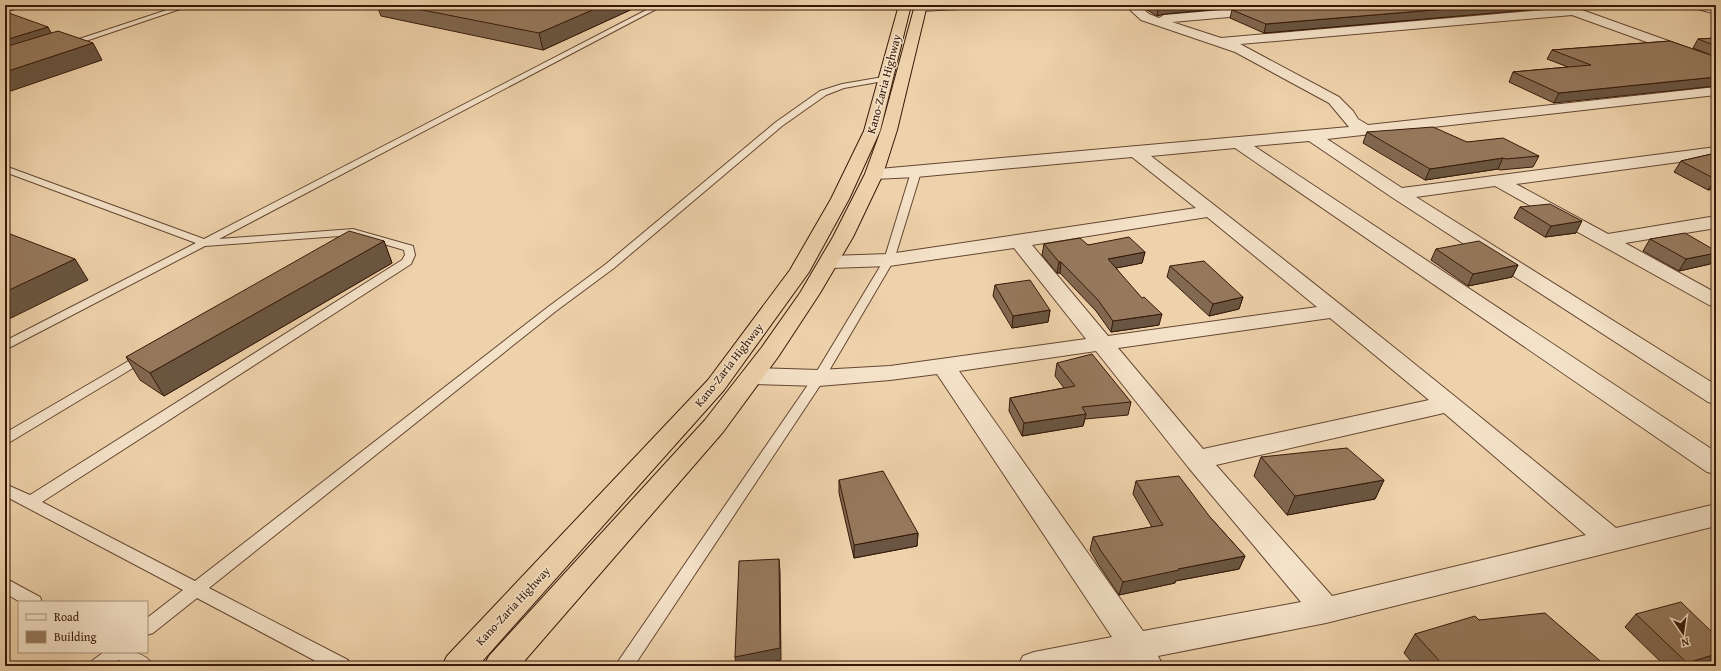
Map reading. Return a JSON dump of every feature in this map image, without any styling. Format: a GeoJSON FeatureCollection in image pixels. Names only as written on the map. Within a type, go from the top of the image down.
{"type":"FeatureCollection","features":[{"type":"Feature","properties":{"kind":"highway","name":"Kano-Zaria Highway"},"geometry":{"type":"LineString","coordinates":[[458,666],[716,385],[799,272],[840,199],[872,131],[886,78],[916,6]]}},
{"type":"Feature","properties":{"kind":"highway","name":"Kano-Zaria Highway"},"geometry":{"type":"LineString","coordinates":[[500,666],[714,426],[770,352],[830,262],[874,174],[889,130],[916,6]]}},
{"type":"Feature","properties":{"kind":"street"},"geometry":{"type":"LineString","coordinates":[[916,6],[958,5]]}},
{"type":"Feature","properties":{"kind":"street"},"geometry":{"type":"LineString","coordinates":[[1131,5],[1145,17],[1223,42],[1240,49],[1334,100],[1342,106],[1352,122],[1365,130]]}},
{"type":"Feature","properties":{"kind":"street"},"geometry":{"type":"LineString","coordinates":[[1153,20],[1321,5]]}},
{"type":"Feature","properties":{"kind":"street"},"geometry":{"type":"LineString","coordinates":[[1557,5],[1716,63]]}},
{"type":"Feature","properties":{"kind":"street"},"geometry":{"type":"LineString","coordinates":[[1698,5],[1716,10]]}},
{"type":"Feature","properties":{"kind":"street"},"geometry":{"type":"LineString","coordinates":[[1223,42],[1573,11]]}},
{"type":"Feature","properties":{"kind":"street"},"geometry":{"type":"LineString","coordinates":[[874,174],[916,172],[1312,136],[1716,91]]}},
{"type":"Feature","properties":{"kind":"street"},"geometry":{"type":"LineString","coordinates":[[1312,136],[1399,194],[1716,396]]}},
{"type":"Feature","properties":{"kind":"street"},"geometry":{"type":"LineString","coordinates":[[1237,142],[1716,465]]}},
{"type":"Feature","properties":{"kind":"street"},"geometry":{"type":"LineString","coordinates":[[1136,152],[1212,211],[1333,311],[1450,404],[1611,540]]}},
{"type":"Feature","properties":{"kind":"street"},"geometry":{"type":"LineString","coordinates":[[1399,194],[1716,152]]}},
{"type":"Feature","properties":{"kind":"street"},"geometry":{"type":"LineString","coordinates":[[1498,181],[1716,301]]}},
{"type":"Feature","properties":{"kind":"street"},"geometry":{"type":"LineString","coordinates":[[830,262],[889,260],[1019,242],[1212,211]]}},
{"type":"Feature","properties":{"kind":"street"},"geometry":{"type":"LineString","coordinates":[[1607,240],[1716,222]]}},
{"type":"Feature","properties":{"kind":"street"},"geometry":{"type":"LineString","coordinates":[[1019,242],[1197,460],[1326,610]]}},
{"type":"Feature","properties":{"kind":"street"},"geometry":{"type":"LineString","coordinates":[[752,376],[819,378],[890,373],[1333,311]]}},
{"type":"Feature","properties":{"kind":"street"},"geometry":{"type":"LineString","coordinates":[[943,365],[1141,656]]}},
{"type":"Feature","properties":{"kind":"street"},"geometry":{"type":"LineString","coordinates":[[1197,460],[1450,404]]}},
{"type":"Feature","properties":{"kind":"street"},"geometry":{"type":"LineString","coordinates":[[1034,666],[1141,656],[1716,515]]}},
{"type":"Feature","properties":{"kind":"lane"},"geometry":{"type":"LineString","coordinates":[[5,10],[25,5]]}},
{"type":"Feature","properties":{"kind":"lane"},"geometry":{"type":"LineString","coordinates":[[64,45],[189,5]]}},
{"type":"Feature","properties":{"kind":"lane"},"geometry":{"type":"LineString","coordinates":[[5,346],[206,243],[661,5]]}},
{"type":"Feature","properties":{"kind":"lane"},"geometry":{"type":"LineString","coordinates":[[148,627],[195,588],[610,266],[779,124],[823,93],[842,86],[886,78]]}},
{"type":"Feature","properties":{"kind":"lane"},"geometry":{"type":"LineString","coordinates":[[5,169],[206,243],[353,232],[409,248],[410,255],[406,262],[31,502]]}},
{"type":"Feature","properties":{"kind":"lane"},"geometry":{"type":"LineString","coordinates":[[624,666],[819,378],[889,260],[916,172]]}},
{"type":"Feature","properties":{"kind":"lane"},"geometry":{"type":"LineString","coordinates":[[333,244],[353,232]]}},
{"type":"Feature","properties":{"kind":"lane"},"geometry":{"type":"LineString","coordinates":[[5,439],[155,350]]}},
{"type":"Feature","properties":{"kind":"lane"},"geometry":{"type":"LineString","coordinates":[[5,488],[342,666]]}},
{"type":"Feature","properties":{"kind":"lane"},"geometry":{"type":"LineString","coordinates":[[5,585],[32,601]]}},
{"type":"Feature","properties":{"kind":"lane"},"geometry":{"type":"LineString","coordinates":[[99,666],[116,653]]}},
{"type":"Feature","properties":{"kind":"lane"},"geometry":{"type":"LineString","coordinates":[[122,653],[144,666]]}},
{"type":"Feature","properties":{"kind":"building"},"geometry":{"type":"Polygon","coordinates":[[[397,5],[604,5],[539,33],[397,5]]]}},
{"type":"Feature","properties":{"kind":"building"},"geometry":{"type":"Polygon","coordinates":[[[1152,5],[1186,5],[1158,9],[1152,5]]]}},
{"type":"Feature","properties":{"kind":"building"},"geometry":{"type":"Polygon","coordinates":[[[1300,5],[1493,5],[1266,24],[1232,10],[1300,5]]]}},
{"type":"Feature","properties":{"kind":"building"},"geometry":{"type":"Polygon","coordinates":[[[9,13],[48,27],[5,40],[5,14],[9,13]]]}},
{"type":"Feature","properties":{"kind":"building"},"geometry":{"type":"Polygon","coordinates":[[[58,31],[93,43],[5,72],[5,47],[58,31]]]}},
{"type":"Feature","properties":{"kind":"building"},"geometry":{"type":"Polygon","coordinates":[[[1716,38],[1716,46],[1698,39],[1716,38]]]}},
{"type":"Feature","properties":{"kind":"building"},"geometry":{"type":"Polygon","coordinates":[[[1670,41],[1716,57],[1716,77],[1559,93],[1513,72],[1591,65],[1552,50],[1670,41]]]}},
{"type":"Feature","properties":{"kind":"building"},"geometry":{"type":"Polygon","coordinates":[[[1433,127],[1467,142],[1503,138],[1539,156],[1503,158],[1430,169],[1367,132],[1433,127]]]}},
{"type":"Feature","properties":{"kind":"building"},"geometry":{"type":"Polygon","coordinates":[[[1716,153],[1716,179],[1681,161],[1716,153]]]}},
{"type":"Feature","properties":{"kind":"building"},"geometry":{"type":"Polygon","coordinates":[[[1550,204],[1582,221],[1551,226],[1520,207],[1550,204]]]}},
{"type":"Feature","properties":{"kind":"building"},"geometry":{"type":"Polygon","coordinates":[[[349,231],[384,241],[150,373],[126,357],[349,231]]]}},
{"type":"Feature","properties":{"kind":"building"},"geometry":{"type":"Polygon","coordinates":[[[5,232],[75,259],[5,292],[5,232]]]}},
{"type":"Feature","properties":{"kind":"building"},"geometry":{"type":"Polygon","coordinates":[[[1685,233],[1716,251],[1716,253],[1686,259],[1650,239],[1685,233]]]}},
{"type":"Feature","properties":{"kind":"building"},"geometry":{"type":"Polygon","coordinates":[[[1129,237],[1145,252],[1108,259],[1142,298],[1144,297],[1162,314],[1113,321],[1098,300],[1061,262],[1059,262],[1044,244],[1080,238],[1088,245],[1129,237]]]}},
{"type":"Feature","properties":{"kind":"building"},"geometry":{"type":"Polygon","coordinates":[[[1479,241],[1518,265],[1473,274],[1436,249],[1479,241]]]}},
{"type":"Feature","properties":{"kind":"building"},"geometry":{"type":"Polygon","coordinates":[[[1204,261],[1243,297],[1213,304],[1170,266],[1204,261]]]}},
{"type":"Feature","properties":{"kind":"building"},"geometry":{"type":"Polygon","coordinates":[[[1030,280],[1050,310],[1013,316],[995,285],[1030,280]]]}},
{"type":"Feature","properties":{"kind":"building"},"geometry":{"type":"Polygon","coordinates":[[[1092,354],[1131,402],[1082,407],[1086,414],[1024,423],[1010,398],[1075,386],[1057,363],[1092,354]]]}},
{"type":"Feature","properties":{"kind":"building"},"geometry":{"type":"Polygon","coordinates":[[[1347,448],[1384,480],[1295,496],[1261,457],[1347,448]]]}},
{"type":"Feature","properties":{"kind":"building"},"geometry":{"type":"Polygon","coordinates":[[[883,471],[918,533],[854,545],[839,480],[883,471]]]}},
{"type":"Feature","properties":{"kind":"building"},"geometry":{"type":"Polygon","coordinates":[[[1179,476],[1210,517],[1245,556],[1178,569],[1179,570],[1123,582],[1093,537],[1163,525],[1136,481],[1179,476]]]}},
{"type":"Feature","properties":{"kind":"building"},"geometry":{"type":"Polygon","coordinates":[[[779,559],[780,648],[735,657],[739,561],[779,559]]]}},
{"type":"Feature","properties":{"kind":"building"},"geometry":{"type":"Polygon","coordinates":[[[1681,602],[1716,636],[1716,654],[1687,663],[1636,614],[1681,602]]]}},
{"type":"Feature","properties":{"kind":"building"},"geometry":{"type":"Polygon","coordinates":[[[1545,613],[1606,666],[1444,666],[1415,634],[1475,616],[1479,620],[1545,613]]]}}]}
